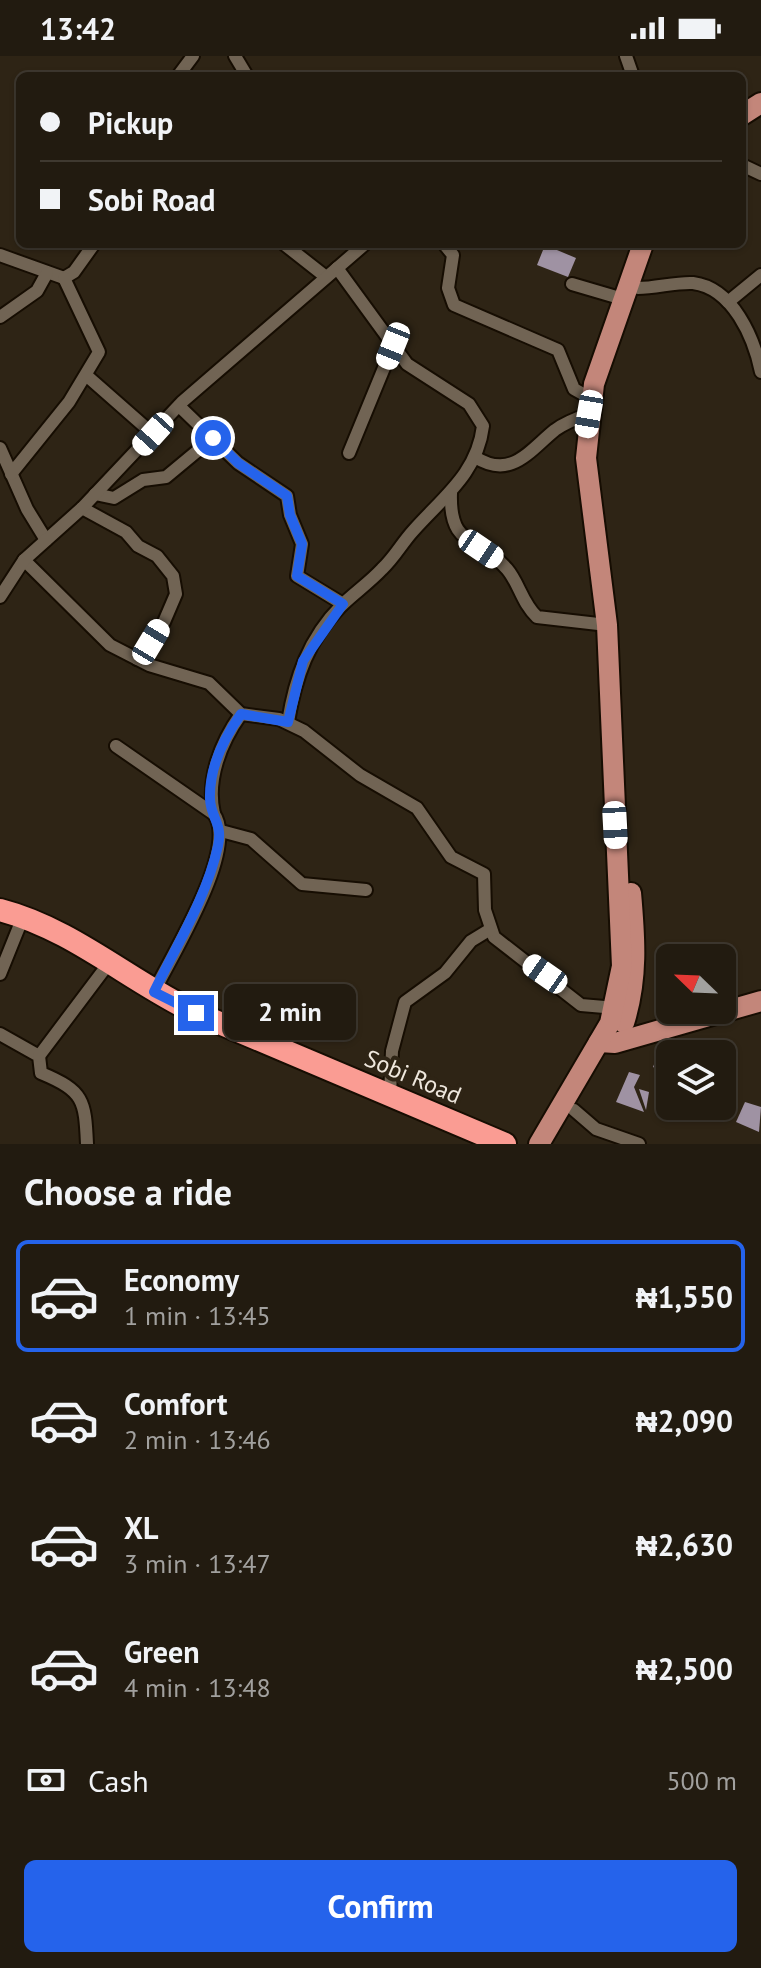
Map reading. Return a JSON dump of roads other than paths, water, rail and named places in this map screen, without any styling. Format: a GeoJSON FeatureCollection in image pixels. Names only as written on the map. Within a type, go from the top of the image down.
{"type":"FeatureCollection","features":[{"type":"Feature","properties":{"kind":"highway","name":"Sobi Road"},"geometry":{"type":"LineString","coordinates":[[0,910],[61,933],[154,992],[505,1144]]}},
{"type":"Feature","properties":{"kind":"main road"},"geometry":{"type":"LineString","coordinates":[[539,1144],[634,991],[636,959],[627,848],[621,647],[598,448],[599,417],[607,379],[642,248]]}},
{"type":"Feature","properties":{"kind":"main road"},"geometry":{"type":"LineString","coordinates":[[554,1144],[574,1110],[613,1028],[622,966],[607,625],[586,458],[590,406],[630,294],[651,248]]}},
{"type":"Feature","properties":{"kind":"main road"},"geometry":{"type":"LineString","coordinates":[[736,1000],[761,992]]}},
{"type":"Feature","properties":{"kind":"main road"},"geometry":{"type":"LineString","coordinates":[[613,1028],[756,1007]]}},
{"type":"Feature","properties":{"kind":"main road"},"geometry":{"type":"LineString","coordinates":[[613,1028],[656,1019]]}},
{"type":"Feature","properties":{"kind":"street"},"geometry":{"type":"LineString","coordinates":[[64,278],[74,272],[91,248]]}},
{"type":"Feature","properties":{"kind":"street"},"geometry":{"type":"LineString","coordinates":[[289,248],[326,277]]}},
{"type":"Feature","properties":{"kind":"street"},"geometry":{"type":"LineString","coordinates":[[0,597],[24,560],[82,508],[179,406],[360,248]]}},
{"type":"Feature","properties":{"kind":"street"},"geometry":{"type":"LineString","coordinates":[[447,248],[453,255],[448,288],[454,305],[558,350],[574,389],[590,406],[554,431],[519,463],[492,465],[475,457]]}},
{"type":"Feature","properties":{"kind":"street"},"geometry":{"type":"LineString","coordinates":[[0,255],[64,278],[99,352],[87,376],[11,474]]}},
{"type":"Feature","properties":{"kind":"street"},"geometry":{"type":"LineString","coordinates":[[288,722],[303,661],[343,604],[386,566],[412,531],[451,493],[475,457],[483,426],[476,412],[407,364],[337,268]]}},
{"type":"Feature","properties":{"kind":"street"},"geometry":{"type":"LineString","coordinates":[[0,317],[37,291],[47,273]]}},
{"type":"Feature","properties":{"kind":"street"},"geometry":{"type":"LineString","coordinates":[[728,302],[761,275]]}},
{"type":"Feature","properties":{"kind":"street"},"geometry":{"type":"LineString","coordinates":[[572,284],[630,294],[690,283],[712,289],[728,302],[750,338],[761,372]]}},
{"type":"Feature","properties":{"kind":"street"},"geometry":{"type":"LineString","coordinates":[[349,453],[393,346]]}},
{"type":"Feature","properties":{"kind":"street"},"geometry":{"type":"LineString","coordinates":[[87,376],[153,434]]}},
{"type":"Feature","properties":{"kind":"street"},"geometry":{"type":"LineString","coordinates":[[179,406],[238,463],[284,492],[302,544],[297,576],[343,604]]}},
{"type":"Feature","properties":{"kind":"street"},"geometry":{"type":"LineString","coordinates":[[95,494],[114,498],[143,480],[166,477],[213,438]]}},
{"type":"Feature","properties":{"kind":"street"},"geometry":{"type":"LineString","coordinates":[[0,448],[46,540]]}},
{"type":"Feature","properties":{"kind":"street"},"geometry":{"type":"LineString","coordinates":[[451,493],[452,522],[457,531],[506,568],[522,601],[537,617],[607,625]]}},
{"type":"Feature","properties":{"kind":"street"},"geometry":{"type":"LineString","coordinates":[[82,508],[121,529],[138,546],[157,556],[173,576],[176,594],[164,622],[137,659]]}},
{"type":"Feature","properties":{"kind":"street"},"geometry":{"type":"LineString","coordinates":[[24,560],[110,645],[137,659],[209,683],[241,714],[288,722],[360,775],[417,808],[451,857],[484,874],[489,930],[494,937],[613,1028]]}},
{"type":"Feature","properties":{"kind":"street"},"geometry":{"type":"LineString","coordinates":[[154,992],[192,923],[221,831],[210,799],[221,744],[241,714]]}},
{"type":"Feature","properties":{"kind":"street"},"geometry":{"type":"LineString","coordinates":[[116,746],[214,814]]}},
{"type":"Feature","properties":{"kind":"street"},"geometry":{"type":"LineString","coordinates":[[221,831],[259,844],[302,884],[366,890]]}},
{"type":"Feature","properties":{"kind":"street"},"geometry":{"type":"LineString","coordinates":[[0,974],[23,917]]}},
{"type":"Feature","properties":{"kind":"street"},"geometry":{"type":"LineString","coordinates":[[390,1095],[392,1051],[405,1002],[445,973],[471,941],[489,930]]}},
{"type":"Feature","properties":{"kind":"street"},"geometry":{"type":"LineString","coordinates":[[87,1144],[85,1105],[73,1091],[41,1073],[39,1056],[109,963]]}},
{"type":"Feature","properties":{"kind":"street"},"geometry":{"type":"LineString","coordinates":[[0,1034],[39,1056]]}},
{"type":"Feature","properties":{"kind":"street"},"geometry":{"type":"LineString","coordinates":[[574,1110],[596,1129],[639,1144]]}}]}
